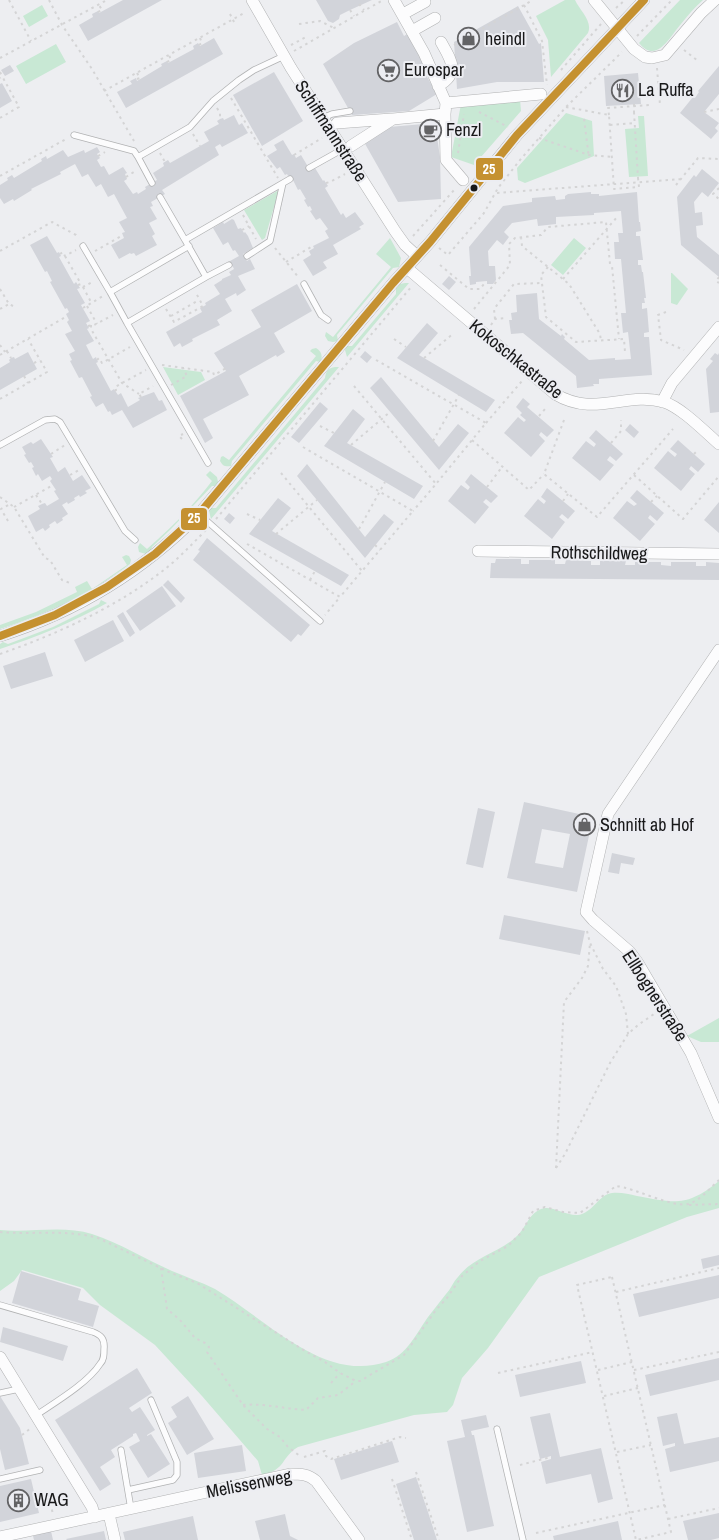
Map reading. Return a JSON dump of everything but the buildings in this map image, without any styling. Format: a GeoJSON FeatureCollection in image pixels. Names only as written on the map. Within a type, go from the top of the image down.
{"type":"FeatureCollection","features":[{"type":"Feature","properties":{"kind":"street"},"geometry":{"type":"LineString","coordinates":[[394,0],[424,53],[438,86],[446,109],[446,160],[463,180]]}},
{"type":"Feature","properties":{"kind":"street"},"geometry":{"type":"LineString","coordinates":[[594,0],[640,54],[644,57],[659,58],[665,55],[701,13],[715,0]]}},
{"type":"Feature","properties":{"kind":"street"},"geometry":{"type":"LineString","coordinates":[[0,636],[46,620],[99,593],[176,537],[198,514],[407,268],[517,135],[644,0]]}},
{"type":"Feature","properties":{"kind":"street"},"geometry":{"type":"LineString","coordinates":[[403,14],[425,2]]}},
{"type":"Feature","properties":{"kind":"street","name":"Schiffmannstraße"},"geometry":{"type":"LineString","coordinates":[[250,6],[289,51],[323,118],[347,147],[404,245],[417,256]]}},
{"type":"Feature","properties":{"kind":"street"},"geometry":{"type":"LineString","coordinates":[[412,31],[435,18]]}},
{"type":"Feature","properties":{"kind":"street"},"geometry":{"type":"LineString","coordinates":[[424,53],[448,42],[452,72],[446,81],[438,86]]}},
{"type":"Feature","properties":{"kind":"street"},"geometry":{"type":"LineString","coordinates":[[338,123],[393,119],[544,91]]}},
{"type":"Feature","properties":{"kind":"street"},"geometry":{"type":"LineString","coordinates":[[347,147],[393,119]]}},
{"type":"Feature","properties":{"kind":"street","name":"Kokoschkastraße"},"geometry":{"type":"LineString","coordinates":[[407,268],[554,394],[573,403],[596,405],[649,400],[662,402],[677,409],[719,444]]}},
{"type":"Feature","properties":{"kind":"street"},"geometry":{"type":"LineString","coordinates":[[662,402],[672,383],[719,327]]}},
{"type":"Feature","properties":{"kind":"street","name":"Rothschildweg"},"geometry":{"type":"LineString","coordinates":[[478,551],[719,554]]}},
{"type":"Feature","properties":{"kind":"street","name":"Ellbognerstraße"},"geometry":{"type":"LineString","coordinates":[[719,650],[608,814],[586,912],[630,952],[691,1053],[719,1118]]}},
{"type":"Feature","properties":{"kind":"street"},"geometry":{"type":"LineString","coordinates":[[0,1357],[5,1374],[19,1389],[92,1507],[95,1517]]}},
{"type":"Feature","properties":{"kind":"street","name":"Melissenweg"},"geometry":{"type":"LineString","coordinates":[[0,1537],[290,1474],[301,1474],[310,1476],[316,1481],[360,1540]]}},
{"type":"Feature","properties":{"kind":"street"},"geometry":{"type":"LineString","coordinates":[[109,1514],[114,1540]]}},
{"type":"Feature","properties":{"kind":"lane"},"geometry":{"type":"LineString","coordinates":[[138,157],[190,127],[213,101],[226,90],[254,70],[289,51]]}},
{"type":"Feature","properties":{"kind":"lane"},"geometry":{"type":"LineString","coordinates":[[323,118],[332,114],[350,111]]}},
{"type":"Feature","properties":{"kind":"lane"},"geometry":{"type":"LineString","coordinates":[[74,134],[134,151],[152,183]]}},
{"type":"Feature","properties":{"kind":"lane"},"geometry":{"type":"LineString","coordinates":[[309,168],[347,147]]}},
{"type":"Feature","properties":{"kind":"lane"},"geometry":{"type":"LineString","coordinates":[[185,240],[290,179]]}},
{"type":"Feature","properties":{"kind":"lane"},"geometry":{"type":"LineString","coordinates":[[246,256],[270,241],[282,184]]}},
{"type":"Feature","properties":{"kind":"lane"},"geometry":{"type":"LineString","coordinates":[[160,197],[206,277]]}},
{"type":"Feature","properties":{"kind":"lane"},"geometry":{"type":"LineString","coordinates":[[83,246],[208,463]]}},
{"type":"Feature","properties":{"kind":"lane"},"geometry":{"type":"LineString","coordinates":[[110,292],[189,246]]}},
{"type":"Feature","properties":{"kind":"lane"},"geometry":{"type":"LineString","coordinates":[[127,323],[228,264]]}},
{"type":"Feature","properties":{"kind":"lane"},"geometry":{"type":"LineString","coordinates":[[304,284],[321,315],[328,320]]}},
{"type":"Feature","properties":{"kind":"lane"},"geometry":{"type":"LineString","coordinates":[[0,444],[45,420],[51,419],[60,422],[125,531],[135,540]]}},
{"type":"Feature","properties":{"kind":"lane"},"geometry":{"type":"LineString","coordinates":[[198,514],[320,621]]}},
{"type":"Feature","properties":{"kind":"lane"},"geometry":{"type":"LineString","coordinates":[[0,1305],[93,1332],[100,1335],[105,1344],[104,1358],[100,1365],[79,1385],[35,1416]]}},
{"type":"Feature","properties":{"kind":"lane"},"geometry":{"type":"LineString","coordinates":[[0,1393],[19,1389]]}},
{"type":"Feature","properties":{"kind":"lane"},"geometry":{"type":"LineString","coordinates":[[128,1490],[173,1480],[177,1475],[177,1462],[151,1400]]}},
{"type":"Feature","properties":{"kind":"lane"},"geometry":{"type":"LineString","coordinates":[[497,1429],[523,1540]]}},
{"type":"Feature","properties":{"kind":"lane"},"geometry":{"type":"LineString","coordinates":[[121,1450],[131,1509]]}},
{"type":"Feature","properties":{"kind":"lane"},"geometry":{"type":"LineString","coordinates":[[0,1478],[40,1470]]}},
{"type":"Feature","properties":{"kind":"path"},"geometry":{"type":"LineString","coordinates":[[9,0],[32,41]]}},
{"type":"Feature","properties":{"kind":"path"},"geometry":{"type":"LineString","coordinates":[[49,0],[62,25],[138,148],[138,157]]}},
{"type":"Feature","properties":{"kind":"path"},"geometry":{"type":"LineString","coordinates":[[0,58],[107,0]]}},
{"type":"Feature","properties":{"kind":"path"},"geometry":{"type":"LineString","coordinates":[[289,51],[383,0]]}},
{"type":"Feature","properties":{"kind":"path"},"geometry":{"type":"LineString","coordinates":[[448,42],[533,0]]}},
{"type":"Feature","properties":{"kind":"path"},"geometry":{"type":"LineString","coordinates":[[437,247],[448,256],[484,213],[520,160],[566,107],[672,0]]}},
{"type":"Feature","properties":{"kind":"path"},"geometry":{"type":"LineString","coordinates":[[360,4],[364,11]]}},
{"type":"Feature","properties":{"kind":"path"},"geometry":{"type":"LineString","coordinates":[[98,12],[102,10],[99,5]]}},
{"type":"Feature","properties":{"kind":"path"},"geometry":{"type":"LineString","coordinates":[[524,5],[542,41],[544,91]]}},
{"type":"Feature","properties":{"kind":"path"},"geometry":{"type":"LineString","coordinates":[[104,91],[233,19],[250,6]]}},
{"type":"Feature","properties":{"kind":"path"},"geometry":{"type":"LineString","coordinates":[[350,10],[354,16]]}},
{"type":"Feature","properties":{"kind":"path"},"geometry":{"type":"LineString","coordinates":[[230,14],[236,24]]}},
{"type":"Feature","properties":{"kind":"path"},"geometry":{"type":"LineString","coordinates":[[299,24],[320,21],[334,28]]}},
{"type":"Feature","properties":{"kind":"path"},"geometry":{"type":"LineString","coordinates":[[591,34],[594,38]]}},
{"type":"Feature","properties":{"kind":"path"},"geometry":{"type":"LineString","coordinates":[[289,51],[306,37]]}},
{"type":"Feature","properties":{"kind":"path"},"geometry":{"type":"LineString","coordinates":[[199,44],[202,43],[200,38]]}},
{"type":"Feature","properties":{"kind":"path"},"geometry":{"type":"LineString","coordinates":[[680,46],[698,61]]}},
{"type":"Feature","properties":{"kind":"path"},"geometry":{"type":"LineString","coordinates":[[168,62],[172,60],[169,55]]}},
{"type":"Feature","properties":{"kind":"path"},"geometry":{"type":"LineString","coordinates":[[657,66],[660,105]]}},
{"type":"Feature","properties":{"kind":"path"},"geometry":{"type":"LineString","coordinates":[[0,72],[1,77],[19,107],[0,118]]}},
{"type":"Feature","properties":{"kind":"path"},"geometry":{"type":"LineString","coordinates":[[137,73],[140,78],[137,79]]}},
{"type":"Feature","properties":{"kind":"path"},"geometry":{"type":"LineString","coordinates":[[226,90],[282,184]]}},
{"type":"Feature","properties":{"kind":"path"},"geometry":{"type":"LineString","coordinates":[[634,104],[634,112],[639,187],[614,189],[608,108],[649,105]]}},
{"type":"Feature","properties":{"kind":"path"},"geometry":{"type":"LineString","coordinates":[[566,107],[609,115]]}},
{"type":"Feature","properties":{"kind":"path"},"geometry":{"type":"LineString","coordinates":[[704,112],[719,109]]}},
{"type":"Feature","properties":{"kind":"path"},"geometry":{"type":"LineString","coordinates":[[474,110],[507,127]]}},
{"type":"Feature","properties":{"kind":"path"},"geometry":{"type":"LineString","coordinates":[[457,160],[464,114]]}},
{"type":"Feature","properties":{"kind":"path"},"geometry":{"type":"LineString","coordinates":[[584,118],[589,157]]}},
{"type":"Feature","properties":{"kind":"path"},"geometry":{"type":"LineString","coordinates":[[610,125],[635,123]]}},
{"type":"Feature","properties":{"kind":"path"},"geometry":{"type":"LineString","coordinates":[[190,127],[200,146]]}},
{"type":"Feature","properties":{"kind":"path"},"geometry":{"type":"LineString","coordinates":[[0,176],[74,134]]}},
{"type":"Feature","properties":{"kind":"path"},"geometry":{"type":"LineString","coordinates":[[294,155],[324,137]]}},
{"type":"Feature","properties":{"kind":"path"},"geometry":{"type":"LineString","coordinates":[[540,138],[589,157],[612,157]]}},
{"type":"Feature","properties":{"kind":"path"},"geometry":{"type":"LineString","coordinates":[[40,153],[43,158]]}},
{"type":"Feature","properties":{"kind":"path"},"geometry":{"type":"LineString","coordinates":[[676,185],[698,158],[719,159]]}},
{"type":"Feature","properties":{"kind":"path"},"geometry":{"type":"LineString","coordinates":[[126,177],[143,166]]}},
{"type":"Feature","properties":{"kind":"path"},"geometry":{"type":"LineString","coordinates":[[7,172],[9,176]]}},
{"type":"Feature","properties":{"kind":"path"},"geometry":{"type":"LineString","coordinates":[[326,183],[347,173]]}},
{"type":"Feature","properties":{"kind":"path"},"geometry":{"type":"LineString","coordinates":[[496,193],[682,179]]}},
{"type":"Feature","properties":{"kind":"path"},"geometry":{"type":"LineString","coordinates":[[719,188],[713,194],[719,199]]}},
{"type":"Feature","properties":{"kind":"path"},"geometry":{"type":"LineString","coordinates":[[239,209],[260,246]]}},
{"type":"Feature","properties":{"kind":"path"},"geometry":{"type":"LineString","coordinates":[[563,279],[618,216]]}},
{"type":"Feature","properties":{"kind":"path"},"geometry":{"type":"LineString","coordinates":[[0,251],[52,222],[76,235],[83,246],[65,256]]}},
{"type":"Feature","properties":{"kind":"path"},"geometry":{"type":"LineString","coordinates":[[470,314],[510,265],[509,244],[515,238],[540,235],[548,227],[606,222],[619,339]]}},
{"type":"Feature","properties":{"kind":"path"},"geometry":{"type":"LineString","coordinates":[[242,230],[249,226]]}},
{"type":"Feature","properties":{"kind":"path"},"geometry":{"type":"LineString","coordinates":[[88,255],[123,235]]}},
{"type":"Feature","properties":{"kind":"path"},"geometry":{"type":"LineString","coordinates":[[521,237],[522,246],[569,284],[600,334],[600,340]]}},
{"type":"Feature","properties":{"kind":"path"},"geometry":{"type":"LineString","coordinates":[[270,241],[304,284]]}},
{"type":"Feature","properties":{"kind":"path"},"geometry":{"type":"LineString","coordinates":[[286,262],[311,247],[312,249]]}},
{"type":"Feature","properties":{"kind":"path"},"geometry":{"type":"LineString","coordinates":[[60,254],[63,252],[92,303]]}},
{"type":"Feature","properties":{"kind":"path"},"geometry":{"type":"LineString","coordinates":[[440,265],[468,289],[480,289],[484,285],[490,290]]}},
{"type":"Feature","properties":{"kind":"path"},"geometry":{"type":"LineString","coordinates":[[548,267],[541,275],[546,317],[576,342],[624,339],[626,352]]}},
{"type":"Feature","properties":{"kind":"path"},"geometry":{"type":"LineString","coordinates":[[83,287],[101,277]]}},
{"type":"Feature","properties":{"kind":"path"},"geometry":{"type":"LineString","coordinates":[[719,277],[716,281],[719,283]]}},
{"type":"Feature","properties":{"kind":"path"},"geometry":{"type":"LineString","coordinates":[[488,328],[495,319],[494,309],[514,284],[542,283]]}},
{"type":"Feature","properties":{"kind":"path"},"geometry":{"type":"LineString","coordinates":[[0,654],[56,634],[113,603],[168,567],[184,553],[211,525],[413,285]]}},
{"type":"Feature","properties":{"kind":"path"},"geometry":{"type":"LineString","coordinates":[[163,302],[174,322],[203,306],[191,286]]}},
{"type":"Feature","properties":{"kind":"path"},"geometry":{"type":"LineString","coordinates":[[0,289],[9,304],[13,306]]}},
{"type":"Feature","properties":{"kind":"path"},"geometry":{"type":"LineString","coordinates":[[83,308],[110,292]]}},
{"type":"Feature","properties":{"kind":"path"},"geometry":{"type":"LineString","coordinates":[[171,316],[199,300]]}},
{"type":"Feature","properties":{"kind":"path"},"geometry":{"type":"LineString","coordinates":[[0,309],[9,304]]}},
{"type":"Feature","properties":{"kind":"path"},"geometry":{"type":"LineString","coordinates":[[87,305],[97,324]]}},
{"type":"Feature","properties":{"kind":"path"},"geometry":{"type":"LineString","coordinates":[[120,310],[97,324],[90,326],[122,383],[141,397]]}},
{"type":"Feature","properties":{"kind":"path"},"geometry":{"type":"LineString","coordinates":[[666,312],[658,315],[661,340],[695,356]]}},
{"type":"Feature","properties":{"kind":"path"},"geometry":{"type":"LineString","coordinates":[[0,355],[67,316]]}},
{"type":"Feature","properties":{"kind":"path"},"geometry":{"type":"LineString","coordinates":[[495,319],[506,318]]}},
{"type":"Feature","properties":{"kind":"path"},"geometry":{"type":"LineString","coordinates":[[424,358],[454,333]]}},
{"type":"Feature","properties":{"kind":"path"},"geometry":{"type":"LineString","coordinates":[[0,399],[47,372],[28,339]]}},
{"type":"Feature","properties":{"kind":"path"},"geometry":{"type":"LineString","coordinates":[[394,339],[406,347]]}},
{"type":"Feature","properties":{"kind":"path"},"geometry":{"type":"LineString","coordinates":[[97,360],[100,358],[102,363],[138,342]]}},
{"type":"Feature","properties":{"kind":"path"},"geometry":{"type":"LineString","coordinates":[[0,345],[11,358]]}},
{"type":"Feature","properties":{"kind":"path"},"geometry":{"type":"LineString","coordinates":[[34,364],[40,360]]}},
{"type":"Feature","properties":{"kind":"path"},"geometry":{"type":"LineString","coordinates":[[376,360],[486,423]]}},
{"type":"Feature","properties":{"kind":"path"},"geometry":{"type":"LineString","coordinates":[[115,391],[115,387],[151,365],[213,372],[214,375],[228,367]]}},
{"type":"Feature","properties":{"kind":"path"},"geometry":{"type":"LineString","coordinates":[[165,388],[187,376],[182,368]]}},
{"type":"Feature","properties":{"kind":"path"},"geometry":{"type":"LineString","coordinates":[[320,621],[529,372]]}},
{"type":"Feature","properties":{"kind":"path"},"geometry":{"type":"LineString","coordinates":[[24,376],[28,382]]}},
{"type":"Feature","properties":{"kind":"path"},"geometry":{"type":"LineString","coordinates":[[139,394],[161,381]]}},
{"type":"Feature","properties":{"kind":"path"},"geometry":{"type":"LineString","coordinates":[[354,386],[436,484]]}},
{"type":"Feature","properties":{"kind":"path"},"geometry":{"type":"LineString","coordinates":[[433,441],[459,396]]}},
{"type":"Feature","properties":{"kind":"path"},"geometry":{"type":"LineString","coordinates":[[539,416],[545,409]]}},
{"type":"Feature","properties":{"kind":"path"},"geometry":{"type":"LineString","coordinates":[[351,445],[390,412]]}},
{"type":"Feature","properties":{"kind":"path"},"geometry":{"type":"LineString","coordinates":[[472,440],[529,490],[544,474],[564,420]]}},
{"type":"Feature","properties":{"kind":"path"},"geometry":{"type":"LineString","coordinates":[[612,444],[621,431],[621,420]]}},
{"type":"Feature","properties":{"kind":"path"},"geometry":{"type":"LineString","coordinates":[[320,426],[334,433]]}},
{"type":"Feature","properties":{"kind":"path"},"geometry":{"type":"LineString","coordinates":[[544,474],[597,517],[673,429]]}},
{"type":"Feature","properties":{"kind":"path"},"geometry":{"type":"LineString","coordinates":[[51,454],[71,441]]}},
{"type":"Feature","properties":{"kind":"path"},"geometry":{"type":"LineString","coordinates":[[303,447],[413,511]]}},
{"type":"Feature","properties":{"kind":"path"},"geometry":{"type":"LineString","coordinates":[[694,454],[698,450]]}},
{"type":"Feature","properties":{"kind":"path"},"geometry":{"type":"LineString","coordinates":[[449,458],[453,463]]}},
{"type":"Feature","properties":{"kind":"path"},"geometry":{"type":"LineString","coordinates":[[487,487],[502,467]]}},
{"type":"Feature","properties":{"kind":"path"},"geometry":{"type":"LineString","coordinates":[[281,473],[362,571]]}},
{"type":"Feature","properties":{"kind":"path"},"geometry":{"type":"LineString","coordinates":[[634,474],[683,519],[719,476]]}},
{"type":"Feature","properties":{"kind":"path"},"geometry":{"type":"LineString","coordinates":[[359,529],[386,482]]}},
{"type":"Feature","properties":{"kind":"path"},"geometry":{"type":"LineString","coordinates":[[14,507],[53,485]]}},
{"type":"Feature","properties":{"kind":"path"},"geometry":{"type":"LineString","coordinates":[[563,501],[568,494]]}},
{"type":"Feature","properties":{"kind":"path"},"geometry":{"type":"LineString","coordinates":[[36,495],[42,504]]}},
{"type":"Feature","properties":{"kind":"path"},"geometry":{"type":"LineString","coordinates":[[652,502],[657,496]]}},
{"type":"Feature","properties":{"kind":"path"},"geometry":{"type":"LineString","coordinates":[[0,497],[14,507],[45,558],[50,560],[62,580],[70,583]]}},
{"type":"Feature","properties":{"kind":"path"},"geometry":{"type":"LineString","coordinates":[[276,534],[317,500]]}},
{"type":"Feature","properties":{"kind":"path"},"geometry":{"type":"LineString","coordinates":[[8,521],[1,509],[10,504]]}},
{"type":"Feature","properties":{"kind":"path"},"geometry":{"type":"LineString","coordinates":[[247,514],[260,520]]}},
{"type":"Feature","properties":{"kind":"path"},"geometry":{"type":"LineString","coordinates":[[246,543],[340,597]]}},
{"type":"Feature","properties":{"kind":"path"},"geometry":{"type":"LineString","coordinates":[[375,545],[380,550]]}},
{"type":"Feature","properties":{"kind":"path"},"geometry":{"type":"LineString","coordinates":[[309,580],[314,571]]}},
{"type":"Feature","properties":{"kind":"path"},"geometry":{"type":"LineString","coordinates":[[628,1034],[626,1014],[616,986],[603,969],[590,943],[588,966],[582,978],[564,1002],[556,1168],[566,1154],[610,1062],[628,1034],[638,1025],[666,1009]]}},
{"type":"Feature","properties":{"kind":"path"},"geometry":{"type":"LineString","coordinates":[[687,1205],[697,1200],[719,1180]]}},
{"type":"Feature","properties":{"kind":"path"},"geometry":{"type":"LineString","coordinates":[[243,1405],[279,1406],[292,1410],[306,1410],[318,1398],[338,1395],[356,1382],[404,1355],[462,1276],[480,1261],[508,1246],[522,1232],[533,1211],[545,1207],[563,1212],[580,1213],[616,1186],[626,1187],[673,1203],[687,1205],[719,1204]]}},
{"type":"Feature","properties":{"kind":"path"},"geometry":{"type":"LineString","coordinates":[[0,1232],[22,1234],[60,1232],[85,1234],[98,1238],[212,1291],[356,1382]]}},
{"type":"Feature","properties":{"kind":"path"},"geometry":{"type":"LineString","coordinates":[[161,1268],[167,1309],[180,1320],[195,1338],[205,1343],[208,1347],[207,1352],[243,1405],[267,1429],[280,1437],[288,1447],[300,1456]]}},
{"type":"Feature","properties":{"kind":"path"},"geometry":{"type":"LineString","coordinates":[[616,1292],[719,1268]]}},
{"type":"Feature","properties":{"kind":"path"},"geometry":{"type":"LineString","coordinates":[[612,1277],[672,1532],[636,1540],[593,1352],[577,1286],[612,1277]]}},
{"type":"Feature","properties":{"kind":"path"},"geometry":{"type":"LineString","coordinates":[[498,1373],[593,1352]]}},
{"type":"Feature","properties":{"kind":"path"},"geometry":{"type":"LineString","coordinates":[[634,1370],[719,1352]]}},
{"type":"Feature","properties":{"kind":"path"},"geometry":{"type":"LineString","coordinates":[[597,1370],[632,1362]]}},
{"type":"Feature","properties":{"kind":"path"},"geometry":{"type":"LineString","coordinates":[[331,1383],[340,1373]]}},
{"type":"Feature","properties":{"kind":"path"},"geometry":{"type":"LineString","coordinates":[[603,1396],[638,1388]]}},
{"type":"Feature","properties":{"kind":"path"},"geometry":{"type":"LineString","coordinates":[[304,1457],[325,1451],[326,1456],[331,1459],[400,1437],[406,1438]]}},
{"type":"Feature","properties":{"kind":"path"},"geometry":{"type":"LineString","coordinates":[[616,1453],[651,1444]]}},
{"type":"Feature","properties":{"kind":"path"},"geometry":{"type":"LineString","coordinates":[[520,1465],[551,1458]]}},
{"type":"Feature","properties":{"kind":"path"},"geometry":{"type":"LineString","coordinates":[[416,1472],[439,1540]]}},
{"type":"Feature","properties":{"kind":"path"},"geometry":{"type":"LineString","coordinates":[[392,1480],[412,1540]]}},
{"type":"Feature","properties":{"kind":"path"},"geometry":{"type":"LineString","coordinates":[[46,1498],[51,1508]]}},
{"type":"Feature","properties":{"kind":"path"},"geometry":{"type":"LineString","coordinates":[[536,1533],[665,1505]]}},
{"type":"Feature","properties":{"kind":"path"},"geometry":{"type":"LineString","coordinates":[[668,1519],[719,1508]]}},
{"type":"Feature","properties":{"kind":"green space"},"geometry":{"type":"Polygon","coordinates":[[[565,0],[575,0],[589,24],[589,29],[588,33],[551,77],[548,40],[536,16],[565,0]]]}},
{"type":"Feature","properties":{"kind":"green space"},"geometry":{"type":"Polygon","coordinates":[[[680,0],[703,0],[663,46],[652,51],[646,49],[639,43],[680,0]]]}},
{"type":"Feature","properties":{"kind":"green space"},"geometry":{"type":"Polygon","coordinates":[[[42,5],[48,16],[29,27],[23,16],[42,5]]]}},
{"type":"Feature","properties":{"kind":"green space"},"geometry":{"type":"Polygon","coordinates":[[[56,44],[66,62],[26,84],[16,66],[56,44]]]}},
{"type":"Feature","properties":{"kind":"green space"},"geometry":{"type":"Polygon","coordinates":[[[520,99],[521,111],[474,165],[451,157],[461,104],[520,99]]]}},
{"type":"Feature","properties":{"kind":"green space"},"geometry":{"type":"Polygon","coordinates":[[[566,113],[592,121],[594,156],[525,183],[518,180],[517,168],[566,113]]]}},
{"type":"Feature","properties":{"kind":"green space"},"geometry":{"type":"Polygon","coordinates":[[[638,116],[644,116],[648,176],[629,177],[625,129],[639,128],[638,116]]]}},
{"type":"Feature","properties":{"kind":"green space"},"geometry":{"type":"Polygon","coordinates":[[[279,190],[265,238],[262,240],[244,210],[279,190]]]}},
{"type":"Feature","properties":{"kind":"green space"},"geometry":{"type":"Polygon","coordinates":[[[390,238],[401,258],[399,267],[393,268],[337,335],[338,341],[328,341],[325,336],[326,332],[333,337],[391,267],[376,254],[390,238]]]}},
{"type":"Feature","properties":{"kind":"green space"},"geometry":{"type":"Polygon","coordinates":[[[574,238],[586,248],[563,275],[551,265],[574,238]]]}},
{"type":"Feature","properties":{"kind":"green space"},"geometry":{"type":"Polygon","coordinates":[[[671,273],[688,289],[677,305],[671,303],[671,273]]]}},
{"type":"Feature","properties":{"kind":"green space"},"geometry":{"type":"Polygon","coordinates":[[[409,283],[347,357],[345,350],[347,346],[352,346],[396,294],[396,288],[400,284],[409,283]]]}},
{"type":"Feature","properties":{"kind":"green space"},"geometry":{"type":"Polygon","coordinates":[[[316,348],[321,354],[320,362],[316,361],[232,461],[231,466],[223,465],[220,461],[221,457],[223,456],[229,460],[316,356],[310,351],[316,348]]]}},
{"type":"Feature","properties":{"kind":"green space"},"geometry":{"type":"Polygon","coordinates":[[[163,367],[201,372],[205,380],[178,395],[163,367]]]}},
{"type":"Feature","properties":{"kind":"green space"},"geometry":{"type":"Polygon","coordinates":[[[339,367],[211,519],[209,511],[211,508],[216,508],[325,378],[328,370],[339,367]]]}},
{"type":"Feature","properties":{"kind":"green space"},"geometry":{"type":"Polygon","coordinates":[[[210,471],[217,477],[218,482],[216,486],[212,486],[152,547],[151,552],[146,554],[139,552],[138,547],[140,543],[147,549],[197,499],[212,481],[206,475],[210,471]]]}},
{"type":"Feature","properties":{"kind":"green space"},"geometry":{"type":"Polygon","coordinates":[[[129,556],[130,564],[92,589],[127,565],[122,557],[129,556]]]}},
{"type":"Feature","properties":{"kind":"green space"},"geometry":{"type":"Polygon","coordinates":[[[87,581],[92,589],[52,610],[0,629],[0,625],[36,612],[77,592],[75,587],[87,581]]]}},
{"type":"Feature","properties":{"kind":"green space"},"geometry":{"type":"Polygon","coordinates":[[[101,600],[107,603],[55,629],[0,649],[0,644],[3,642],[8,644],[53,627],[99,604],[101,600]]]}},
{"type":"Feature","properties":{"kind":"green space"},"geometry":{"type":"Polygon","coordinates":[[[719,1018],[719,1042],[701,1042],[687,1036],[719,1018]]]}},
{"type":"Feature","properties":{"kind":"green space"},"geometry":{"type":"Polygon","coordinates":[[[719,1181],[719,1208],[687,1217],[539,1277],[488,1348],[462,1378],[453,1405],[447,1412],[414,1415],[298,1447],[288,1455],[276,1470],[262,1475],[258,1461],[155,1345],[100,1305],[83,1288],[22,1270],[14,1281],[0,1291],[0,1230],[81,1231],[113,1242],[172,1271],[215,1289],[274,1330],[317,1356],[340,1364],[363,1366],[386,1362],[400,1354],[464,1270],[512,1240],[537,1211],[550,1208],[573,1215],[583,1214],[607,1194],[615,1193],[680,1201],[698,1195],[719,1181]]]}},
{"type":"Feature","properties":{"kind":"transit line","name":"25"},"geometry":{"type":"LineString","coordinates":[[0,636],[55,615],[107,587],[155,554],[199,514],[393,283],[430,242],[517,135],[644,0]]}},
{"type":"Feature","properties":{"kind":"place","name":"heindl"},"geometry":{"type":"Point","coordinates":[469,39]}},
{"type":"Feature","properties":{"kind":"place","name":"Eurospar"},"geometry":{"type":"Point","coordinates":[388,70]}},
{"type":"Feature","properties":{"kind":"place","name":"La Ruffa"},"geometry":{"type":"Point","coordinates":[622,90]}},
{"type":"Feature","properties":{"kind":"place","name":"Fenzl"},"geometry":{"type":"Point","coordinates":[430,130]}},
{"type":"Feature","properties":{"kind":"place","name":"Schnitt ab Hof"},"geometry":{"type":"Point","coordinates":[584,825]}},
{"type":"Feature","properties":{"kind":"place","name":"WAG"},"geometry":{"type":"Point","coordinates":[18,1500]}}]}
